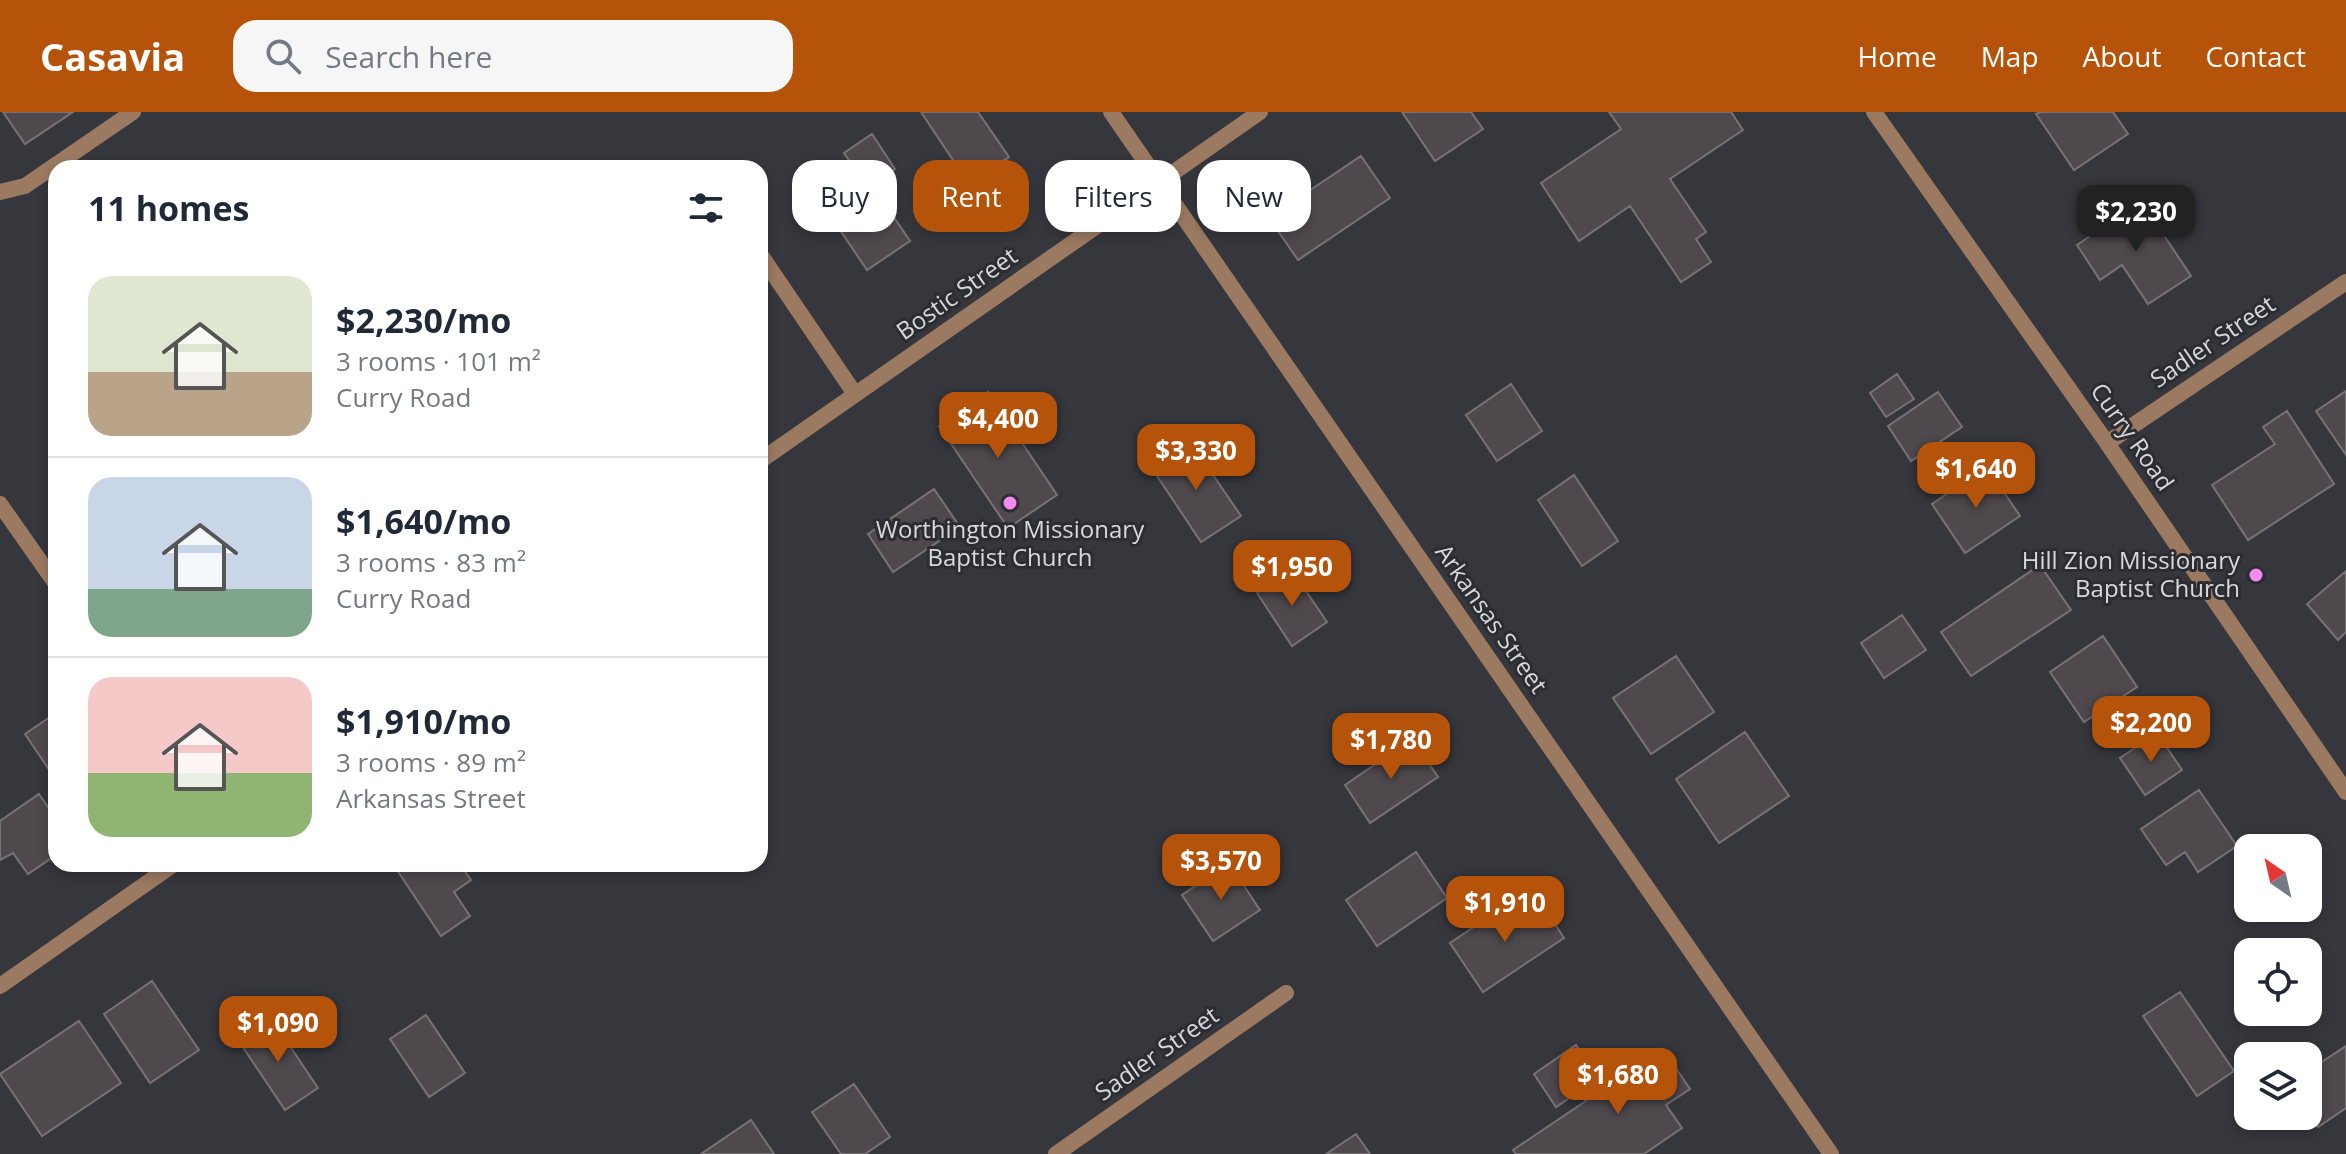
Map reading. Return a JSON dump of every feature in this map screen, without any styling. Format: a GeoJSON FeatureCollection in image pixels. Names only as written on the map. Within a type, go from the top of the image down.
{"type":"FeatureCollection","features":[{"type":"Feature","properties":{"kind":"street"},"geometry":{"type":"LineString","coordinates":[[63,160],[133,112]]}},
{"type":"Feature","properties":{"kind":"street","name":"Arkansas Street"},"geometry":{"type":"LineString","coordinates":[[1111,112],[1144,160]]}},
{"type":"Feature","properties":{"kind":"street","name":"Bostic Street"},"geometry":{"type":"LineString","coordinates":[[1181,166],[1260,112]]}},
{"type":"Feature","properties":{"kind":"street","name":"Curry Road"},"geometry":{"type":"LineString","coordinates":[[1874,112],[2107,443],[2346,792]]}},
{"type":"Feature","properties":{"kind":"street"},"geometry":{"type":"LineString","coordinates":[[0,192],[25,186],[48,170]]}},
{"type":"Feature","properties":{"kind":"street","name":"Arkansas Street"},"geometry":{"type":"LineString","coordinates":[[1181,213],[1831,1154]]}},
{"type":"Feature","properties":{"kind":"street","name":"Bostic Street"},"geometry":{"type":"LineString","coordinates":[[768,455],[1086,232]]}},
{"type":"Feature","properties":{"kind":"street"},"geometry":{"type":"LineString","coordinates":[[768,266],[855,394]]}},
{"type":"Feature","properties":{"kind":"street","name":"Sadler Street"},"geometry":{"type":"LineString","coordinates":[[2107,443],[2346,282]]}},
{"type":"Feature","properties":{"kind":"street"},"geometry":{"type":"LineString","coordinates":[[0,504],[48,573]]}},
{"type":"Feature","properties":{"kind":"street"},"geometry":{"type":"LineString","coordinates":[[1,982],[162,872]]}},
{"type":"Feature","properties":{"kind":"street","name":"Sadler Street"},"geometry":{"type":"LineString","coordinates":[[1056,1154],[1286,993]]}},
{"type":"Feature","properties":{"kind":"building"},"geometry":{"type":"Polygon","coordinates":[[[3,112],[73,112],[25,144],[3,112]]]}},
{"type":"Feature","properties":{"kind":"building"},"geometry":{"type":"Polygon","coordinates":[[[921,112],[978,112],[1009,157],[1005,160],[953,160],[921,112]]]}},
{"type":"Feature","properties":{"kind":"building"},"geometry":{"type":"Polygon","coordinates":[[[1402,112],[1471,112],[1483,129],[1435,161],[1402,112]]]}},
{"type":"Feature","properties":{"kind":"building"},"geometry":{"type":"Polygon","coordinates":[[[1609,112],[1731,112],[1743,130],[1670,179],[1706,232],[1696,239],[1711,262],[1681,282],[1630,206],[1579,241],[1541,183],[1621,129],[1609,112]]]}},
{"type":"Feature","properties":{"kind":"building"},"geometry":{"type":"Polygon","coordinates":[[[2113,112],[2128,134],[2074,170],[2036,114],[2113,112]]]}},
{"type":"Feature","properties":{"kind":"building"},"geometry":{"type":"Polygon","coordinates":[[[872,134],[889,160],[849,160],[844,153],[872,134]]]}},
{"type":"Feature","properties":{"kind":"building"},"geometry":{"type":"Polygon","coordinates":[[[1361,156],[1390,198],[1298,260],[1279,232],[1311,232],[1311,190],[1361,156]]]}},
{"type":"Feature","properties":{"kind":"building"},"geometry":{"type":"Polygon","coordinates":[[[2141,201],[2191,276],[2148,304],[2122,265],[2100,280],[2077,245],[2141,201]]]}},
{"type":"Feature","properties":{"kind":"building"},"geometry":{"type":"Polygon","coordinates":[[[897,222],[910,241],[867,270],[841,232],[897,232],[897,222]]]}},
{"type":"Feature","properties":{"kind":"building"},"geometry":{"type":"Polygon","coordinates":[[[1897,374],[1914,399],[1886,417],[1870,393],[1897,374]]]}},
{"type":"Feature","properties":{"kind":"building"},"geometry":{"type":"Polygon","coordinates":[[[1511,384],[1542,431],[1497,461],[1466,415],[1511,384]]]}},
{"type":"Feature","properties":{"kind":"building"},"geometry":{"type":"Polygon","coordinates":[[[2346,391],[2346,455],[2316,411],[2346,391]]]}},
{"type":"Feature","properties":{"kind":"building"},"geometry":{"type":"Polygon","coordinates":[[[988,392],[1057,495],[1008,528],[939,426],[988,392]]]}},
{"type":"Feature","properties":{"kind":"building"},"geometry":{"type":"Polygon","coordinates":[[[1938,392],[1962,427],[1911,461],[1888,426],[1938,392]]]}},
{"type":"Feature","properties":{"kind":"building"},"geometry":{"type":"Polygon","coordinates":[[[2287,411],[2334,484],[2248,540],[2212,485],[2275,444],[2263,427],[2287,411]]]}},
{"type":"Feature","properties":{"kind":"building"},"geometry":{"type":"Polygon","coordinates":[[[1190,441],[1241,516],[1201,542],[1151,467],[1190,441]]]}},
{"type":"Feature","properties":{"kind":"building"},"geometry":{"type":"Polygon","coordinates":[[[1987,467],[2020,516],[1965,553],[1932,504],[1987,467]]]}},
{"type":"Feature","properties":{"kind":"building"},"geometry":{"type":"Polygon","coordinates":[[[1574,475],[1618,541],[1582,566],[1538,500],[1574,475]]]}},
{"type":"Feature","properties":{"kind":"building"},"geometry":{"type":"Polygon","coordinates":[[[934,489],[960,527],[893,572],[868,534],[934,489]]]}},
{"type":"Feature","properties":{"kind":"building"},"geometry":{"type":"Polygon","coordinates":[[[2040,565],[2071,610],[1971,676],[1941,632],[2040,565]]]}},
{"type":"Feature","properties":{"kind":"building"},"geometry":{"type":"Polygon","coordinates":[[[1291,569],[1327,622],[1292,646],[1257,593],[1291,569]]]}},
{"type":"Feature","properties":{"kind":"building"},"geometry":{"type":"Polygon","coordinates":[[[2346,571],[2346,632],[2338,640],[2307,604],[2346,571]]]}},
{"type":"Feature","properties":{"kind":"building"},"geometry":{"type":"Polygon","coordinates":[[[1902,615],[1926,650],[1884,678],[1861,643],[1902,615]]]}},
{"type":"Feature","properties":{"kind":"building"},"geometry":{"type":"Polygon","coordinates":[[[2103,636],[2137,687],[2084,722],[2050,672],[2103,636]]]}},
{"type":"Feature","properties":{"kind":"building"},"geometry":{"type":"Polygon","coordinates":[[[1676,656],[1714,712],[1651,754],[1613,698],[1676,656]]]}},
{"type":"Feature","properties":{"kind":"building"},"geometry":{"type":"Polygon","coordinates":[[[48,718],[48,768],[25,734],[48,718]]]}},
{"type":"Feature","properties":{"kind":"building"},"geometry":{"type":"Polygon","coordinates":[[[1745,732],[1789,796],[1719,843],[1676,779],[1745,732]]]}},
{"type":"Feature","properties":{"kind":"building"},"geometry":{"type":"Polygon","coordinates":[[[2157,733],[2182,770],[2145,795],[2120,758],[2157,733]]]}},
{"type":"Feature","properties":{"kind":"building"},"geometry":{"type":"Polygon","coordinates":[[[1412,739],[1438,777],[1370,823],[1345,785],[1412,739]]]}},
{"type":"Feature","properties":{"kind":"building"},"geometry":{"type":"Polygon","coordinates":[[[2199,790],[2234,842],[2234,848],[2198,872],[2185,852],[2166,865],[2141,829],[2199,790]]]}},
{"type":"Feature","properties":{"kind":"building"},"geometry":{"type":"Polygon","coordinates":[[[39,794],[48,807],[48,860],[28,874],[13,853],[0,860],[0,821],[39,794]]]}},
{"type":"Feature","properties":{"kind":"building"},"geometry":{"type":"Polygon","coordinates":[[[1416,852],[1447,898],[1377,946],[1346,900],[1416,852]]]}},
{"type":"Feature","properties":{"kind":"building"},"geometry":{"type":"Polygon","coordinates":[[[1229,863],[1260,910],[1213,941],[1182,895],[1229,863]]]}},
{"type":"Feature","properties":{"kind":"building"},"geometry":{"type":"Polygon","coordinates":[[[398,872],[466,872],[471,880],[454,892],[470,916],[441,936],[398,872]]]}},
{"type":"Feature","properties":{"kind":"building"},"geometry":{"type":"Polygon","coordinates":[[[1511,902],[1525,923],[1546,910],[1564,938],[1483,992],[1450,943],[1511,902]]]}},
{"type":"Feature","properties":{"kind":"building"},"geometry":{"type":"Polygon","coordinates":[[[152,981],[199,1050],[150,1083],[104,1014],[152,981]]]}},
{"type":"Feature","properties":{"kind":"building"},"geometry":{"type":"Polygon","coordinates":[[[2180,992],[2234,1071],[2197,1096],[2143,1016],[2180,992]]]}},
{"type":"Feature","properties":{"kind":"building"},"geometry":{"type":"Polygon","coordinates":[[[426,1015],[465,1073],[429,1097],[390,1039],[426,1015]]]}},
{"type":"Feature","properties":{"kind":"building"},"geometry":{"type":"Polygon","coordinates":[[[271,1018],[318,1088],[285,1110],[238,1040],[271,1018]]]}},
{"type":"Feature","properties":{"kind":"building"},"geometry":{"type":"Polygon","coordinates":[[[79,1021],[121,1083],[42,1136],[0,1074],[79,1021]]]}},
{"type":"Feature","properties":{"kind":"building"},"geometry":{"type":"Polygon","coordinates":[[[1576,1045],[1599,1078],[1556,1107],[1534,1074],[1576,1045]]]}},
{"type":"Feature","properties":{"kind":"building"},"geometry":{"type":"Polygon","coordinates":[[[2346,1046],[2346,1108],[2322,1124],[2322,1062],[2346,1046]]]}},
{"type":"Feature","properties":{"kind":"building"},"geometry":{"type":"Polygon","coordinates":[[[1663,1049],[1690,1089],[1666,1105],[1682,1128],[1644,1154],[1516,1154],[1513,1150],[1663,1049]]]}},
{"type":"Feature","properties":{"kind":"building"},"geometry":{"type":"Polygon","coordinates":[[[854,1084],[890,1137],[865,1154],[841,1154],[812,1112],[854,1084]]]}},
{"type":"Feature","properties":{"kind":"building"},"geometry":{"type":"Polygon","coordinates":[[[751,1120],[774,1154],[701,1154],[751,1120]]]}},
{"type":"Feature","properties":{"kind":"building"},"geometry":{"type":"Polygon","coordinates":[[[1356,1134],[1370,1154],[1326,1154],[1356,1134]]]}},
{"type":"Feature","properties":{"kind":"place","name":"Worthington Missionary Baptist Church"},"geometry":{"type":"Point","coordinates":[1010,503]}},
{"type":"Feature","properties":{"kind":"place","name":"Hill Zion Missionary Baptist Church"},"geometry":{"type":"Point","coordinates":[2256,575]}}]}
